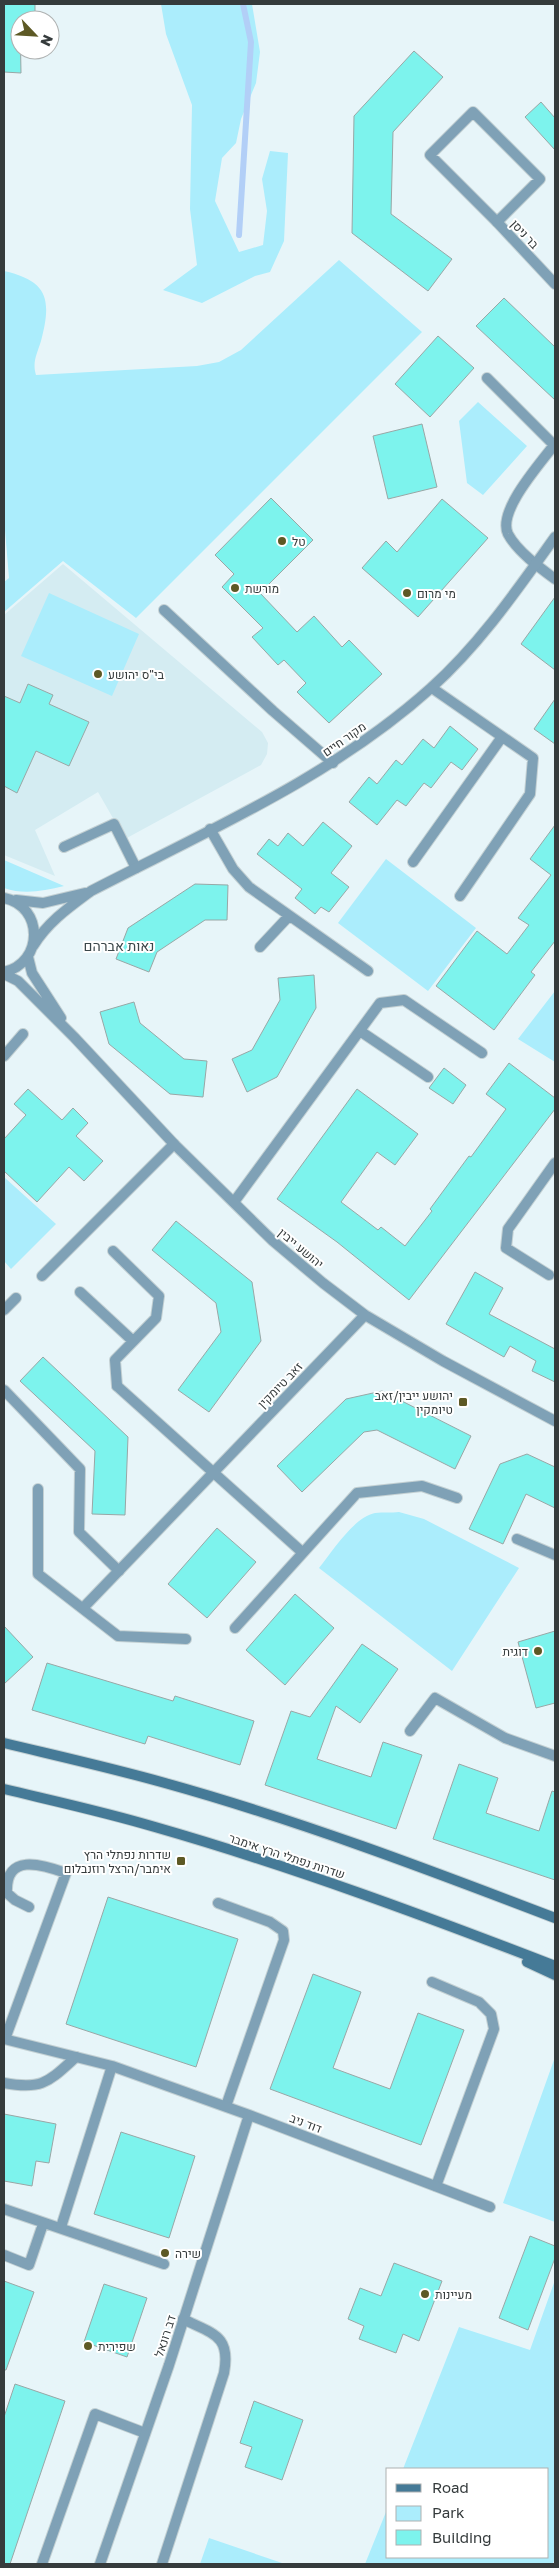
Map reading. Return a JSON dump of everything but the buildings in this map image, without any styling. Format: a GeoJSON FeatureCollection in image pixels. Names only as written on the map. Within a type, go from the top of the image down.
{"type":"FeatureCollection","features":[{"type":"Feature","properties":{"kind":"main road"},"geometry":{"type":"LineString","coordinates":[[4,1743],[166,1783],[427,1869],[555,1918]]}},
{"type":"Feature","properties":{"kind":"main road","name":"שדרות נפתלי הרץ אימבר"},"geometry":{"type":"LineString","coordinates":[[4,1789],[154,1826],[219,1846],[412,1911],[555,1966]]}},
{"type":"Feature","properties":{"kind":"main road"},"geometry":{"type":"LineString","coordinates":[[463,1931],[555,1975]]}},
{"type":"Feature","properties":{"kind":"street","name":"בר ניסן"},"geometry":{"type":"LineString","coordinates":[[496,222],[540,179],[473,112],[430,155],[555,284]]}},
{"type":"Feature","properties":{"kind":"street"},"geometry":{"type":"LineString","coordinates":[[487,378],[554,445],[509,507],[506,522],[508,534],[535,565],[555,579]]}},
{"type":"Feature","properties":{"kind":"street","name":"מקור חיים"},"geometry":{"type":"LineString","coordinates":[[28,957],[43,930],[57,916],[91,891],[334,762],[432,688],[476,643],[555,537]]}},
{"type":"Feature","properties":{"kind":"street"},"geometry":{"type":"LineString","coordinates":[[164,610],[273,711],[334,762]]}},
{"type":"Feature","properties":{"kind":"street"},"geometry":{"type":"LineString","coordinates":[[432,688],[533,758],[530,794],[460,896]]}},
{"type":"Feature","properties":{"kind":"street"},"geometry":{"type":"LineString","coordinates":[[413,862],[502,737]]}},
{"type":"Feature","properties":{"kind":"street"},"geometry":{"type":"LineString","coordinates":[[64,847],[114,824],[136,868]]}},
{"type":"Feature","properties":{"kind":"street"},"geometry":{"type":"LineString","coordinates":[[210,829],[233,870],[249,888],[368,971]]}},
{"type":"Feature","properties":{"kind":"street","name":"מקור חיים"},"geometry":{"type":"LineString","coordinates":[[6,898],[43,903],[91,891]]}},
{"type":"Feature","properties":{"kind":"street"},"geometry":{"type":"LineString","coordinates":[[6,898],[20,904],[32,920],[35,933],[33,946]]}},
{"type":"Feature","properties":{"kind":"street"},"geometry":{"type":"LineString","coordinates":[[260,947],[289,916]]}},
{"type":"Feature","properties":{"kind":"street"},"geometry":{"type":"LineString","coordinates":[[4,973],[18,966],[28,957]]}},
{"type":"Feature","properties":{"kind":"street","name":"יהושע ייבין"},"geometry":{"type":"LineString","coordinates":[[28,957],[32,973],[74,1037]]}},
{"type":"Feature","properties":{"kind":"street","name":"יהושע ייבין"},"geometry":{"type":"LineString","coordinates":[[4,973],[18,981],[74,1037],[174,1144],[280,1247],[365,1315],[443,1361],[555,1422]]}},
{"type":"Feature","properties":{"kind":"street"},"geometry":{"type":"LineString","coordinates":[[234,1202],[380,1003],[404,1000],[482,1053]]}},
{"type":"Feature","properties":{"kind":"street"},"geometry":{"type":"LineString","coordinates":[[360,1031],[428,1076]]}},
{"type":"Feature","properties":{"kind":"street"},"geometry":{"type":"LineString","coordinates":[[4,1056],[23,1034]]}},
{"type":"Feature","properties":{"kind":"street"},"geometry":{"type":"LineString","coordinates":[[42,1276],[174,1144]]}},
{"type":"Feature","properties":{"kind":"street"},"geometry":{"type":"LineString","coordinates":[[549,1274],[506,1248],[508,1229],[555,1163]]}},
{"type":"Feature","properties":{"kind":"street"},"geometry":{"type":"LineString","coordinates":[[113,1252],[159,1296],[156,1318],[115,1360],[117,1386],[302,1552]]}},
{"type":"Feature","properties":{"kind":"street"},"geometry":{"type":"LineString","coordinates":[[80,1292],[133,1341]]}},
{"type":"Feature","properties":{"kind":"street"},"geometry":{"type":"LineString","coordinates":[[4,1310],[16,1298]]}},
{"type":"Feature","properties":{"kind":"street","name":"זאב טיומקין"},"geometry":{"type":"LineString","coordinates":[[83,1608],[365,1315]]}},
{"type":"Feature","properties":{"kind":"street"},"geometry":{"type":"LineString","coordinates":[[4,1390],[80,1469],[79,1532],[119,1571]]}},
{"type":"Feature","properties":{"kind":"street"},"geometry":{"type":"LineString","coordinates":[[235,1628],[357,1493],[422,1486],[457,1498]]}},
{"type":"Feature","properties":{"kind":"street"},"geometry":{"type":"LineString","coordinates":[[38,1489],[38,1574],[118,1636],[186,1639]]}},
{"type":"Feature","properties":{"kind":"street"},"geometry":{"type":"LineString","coordinates":[[517,1539],[555,1555]]}},
{"type":"Feature","properties":{"kind":"street"},"geometry":{"type":"LineString","coordinates":[[410,1731],[436,1698],[505,1738],[555,1756]]}},
{"type":"Feature","properties":{"kind":"street"},"geometry":{"type":"LineString","coordinates":[[4,2039],[66,1873],[30,1863],[13,1869],[7,1880],[8,1893],[15,1900],[29,1907]]}},
{"type":"Feature","properties":{"kind":"street"},"geometry":{"type":"LineString","coordinates":[[218,1903],[270,1922],[283,1931],[284,1940],[226,2106]]}},
{"type":"Feature","properties":{"kind":"street"},"geometry":{"type":"LineString","coordinates":[[432,1982],[479,2002],[491,2014],[494,2029],[436,2186]]}},
{"type":"Feature","properties":{"kind":"street","name":"דוד ניב"},"geometry":{"type":"LineString","coordinates":[[4,2039],[112,2066],[226,2106],[490,2207]]}},
{"type":"Feature","properties":{"kind":"street"},"geometry":{"type":"LineString","coordinates":[[4,2083],[26,2087],[37,2086],[51,2079],[76,2057]]}},
{"type":"Feature","properties":{"kind":"street"},"geometry":{"type":"LineString","coordinates":[[61,2227],[112,2066]]}},
{"type":"Feature","properties":{"kind":"street","name":"דב רונאל"},"geometry":{"type":"LineString","coordinates":[[100,2564],[183,2319],[249,2115]]}},
{"type":"Feature","properties":{"kind":"street"},"geometry":{"type":"LineString","coordinates":[[4,2209],[43,2224],[61,2227],[164,2264]]}},
{"type":"Feature","properties":{"kind":"street"},"geometry":{"type":"LineString","coordinates":[[4,2255],[29,2265],[43,2224]]}},
{"type":"Feature","properties":{"kind":"street"},"geometry":{"type":"LineString","coordinates":[[162,2564],[224,2373],[227,2355],[224,2345],[214,2334],[183,2319]]}},
{"type":"Feature","properties":{"kind":"street"},"geometry":{"type":"LineString","coordinates":[[42,2564],[95,2414],[145,2433]]}},
{"type":"Feature","properties":{"kind":"shaded area","name":"בי\"ס יהושע"},"geometry":{"type":"Polygon","coordinates":[[[63,564],[262,732],[268,743],[267,754],[261,765],[125,839],[98,792],[35,830],[55,876],[4,855],[4,615],[63,564]]]}},
{"type":"Feature","properties":{"kind":"green space"},"geometry":{"type":"Polygon","coordinates":[[[161,4],[252,4],[260,52],[256,83],[241,119],[236,143],[222,158],[215,201],[239,252],[263,245],[267,211],[262,179],[270,151],[288,153],[284,241],[270,272],[255,276],[202,303],[163,290],[197,265],[190,209],[192,105],[166,34],[161,4]]]}},
{"type":"Feature","properties":{"kind":"green space"},"geometry":{"type":"Polygon","coordinates":[[[339,260],[422,332],[136,618],[63,561],[4,612],[4,582],[9,578],[4,518],[4,271],[19,275],[38,286],[46,303],[44,326],[35,362],[36,375],[197,366],[219,362],[241,350],[339,260]]]}},
{"type":"Feature","properties":{"kind":"green space"},"geometry":{"type":"Polygon","coordinates":[[[478,402],[527,446],[483,495],[467,483],[459,421],[478,402]]]}},
{"type":"Feature","properties":{"kind":"green space"},"geometry":{"type":"Polygon","coordinates":[[[49,593],[139,634],[112,696],[21,656],[49,593]]]}},
{"type":"Feature","properties":{"kind":"green space"},"geometry":{"type":"Polygon","coordinates":[[[386,859],[476,928],[428,991],[338,923],[386,859]]]}},
{"type":"Feature","properties":{"kind":"green space"},"geometry":{"type":"Polygon","coordinates":[[[4,860],[64,886],[26,892],[4,888],[4,860]]]}},
{"type":"Feature","properties":{"kind":"green space"},"geometry":{"type":"Polygon","coordinates":[[[555,991],[555,1062],[518,1039],[555,991]]]}},
{"type":"Feature","properties":{"kind":"green space"},"geometry":{"type":"Polygon","coordinates":[[[4,1177],[56,1224],[11,1269],[4,1261],[4,1177]]]}},
{"type":"Feature","properties":{"kind":"green space"},"geometry":{"type":"Polygon","coordinates":[[[399,1512],[424,1519],[519,1568],[452,1671],[319,1568],[344,1536],[359,1521],[375,1513],[399,1512]]]}},
{"type":"Feature","properties":{"kind":"green space"},"geometry":{"type":"Polygon","coordinates":[[[555,2057],[555,2222],[503,2203],[555,2057]]]}},
{"type":"Feature","properties":{"kind":"green space"},"geometry":{"type":"Polygon","coordinates":[[[555,2280],[555,2557],[553,2564],[365,2564],[386,2512],[386,2558],[549,2558],[549,2468],[403,2468],[459,2327],[530,2350],[555,2280]]]}},
{"type":"Feature","properties":{"kind":"green space"},"geometry":{"type":"Polygon","coordinates":[[[209,2538],[285,2564],[200,2564],[209,2538]]]}},
{"type":"Feature","properties":{"kind":"waterway"},"geometry":{"type":"LineString","coordinates":[[239,235],[251,42],[243,4]]}},
{"type":"Feature","properties":{"kind":"place","name":"טל"},"geometry":{"type":"Point","coordinates":[282,541]}},
{"type":"Feature","properties":{"kind":"place","name":"מורשת"},"geometry":{"type":"Point","coordinates":[235,588]}},
{"type":"Feature","properties":{"kind":"place","name":"מי מרום"},"geometry":{"type":"Point","coordinates":[407,593]}},
{"type":"Feature","properties":{"kind":"place","name":"בי\"ס יהושע"},"geometry":{"type":"Point","coordinates":[98,674]}},
{"type":"Feature","properties":{"kind":"place","name":"יהושע ייבין/זאב טיומקין"},"geometry":{"type":"Point","coordinates":[463,1402]}},
{"type":"Feature","properties":{"kind":"place","name":"דוגית"},"geometry":{"type":"Point","coordinates":[538,1651]}},
{"type":"Feature","properties":{"kind":"place","name":"שדרות נפתלי הרץ אימבר/הרצל רוזנבלום"},"geometry":{"type":"Point","coordinates":[181,1861]}},
{"type":"Feature","properties":{"kind":"place","name":"שירה"},"geometry":{"type":"Point","coordinates":[165,2253]}},
{"type":"Feature","properties":{"kind":"place","name":"מעיינות"},"geometry":{"type":"Point","coordinates":[425,2294]}},
{"type":"Feature","properties":{"kind":"place","name":"שפירית"},"geometry":{"type":"Point","coordinates":[88,2346]}},
{"type":"Feature","properties":{"kind":"district","name":"נאות אברהם"},"geometry":{"type":"Point","coordinates":[119,945]}}]}
